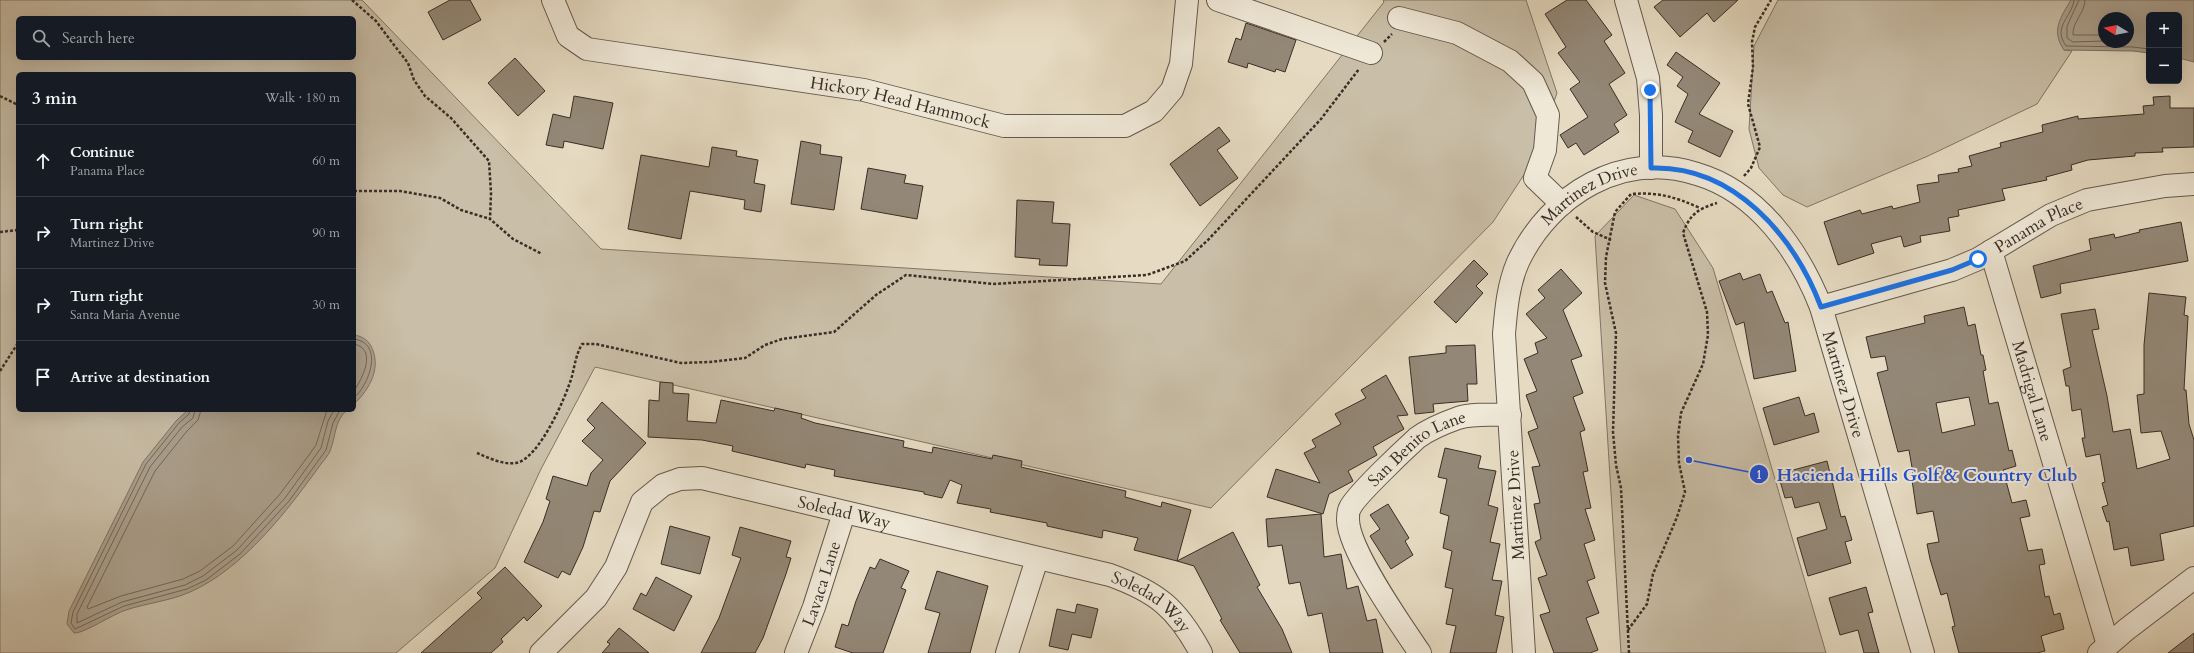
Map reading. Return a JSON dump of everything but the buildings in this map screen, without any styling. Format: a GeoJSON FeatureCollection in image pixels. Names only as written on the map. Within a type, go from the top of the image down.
{"type":"FeatureCollection","features":[{"type":"Feature","properties":{"kind":"street","name":"Hickory Head Hammock"},"geometry":{"type":"LineString","coordinates":[[553,0],[568,36],[587,49],[864,90],[1004,126],[1125,126],[1154,111],[1172,90],[1181,64],[1186,0]]}},
{"type":"Feature","properties":{"kind":"street"},"geometry":{"type":"LineString","coordinates":[[1218,0],[1371,53]]}},
{"type":"Feature","properties":{"kind":"street"},"geometry":{"type":"LineString","coordinates":[[1626,0],[1648,78],[1651,103],[1651,168]]}},
{"type":"Feature","properties":{"kind":"street"},"geometry":{"type":"LineString","coordinates":[[1399,18],[1457,33],[1510,61],[1533,82],[1548,116],[1544,150],[1534,178],[1562,204]]}},
{"type":"Feature","properties":{"kind":"street","name":"Martinez Drive"},"geometry":{"type":"LineString","coordinates":[[1524,653],[1504,334],[1508,297],[1518,263],[1530,241],[1562,204],[1586,185],[1616,173],[1668,167],[1698,174],[1731,191],[1750,203],[1770,222],[1804,268],[1821,307],[1923,653]]}},
{"type":"Feature","properties":{"kind":"street","name":"Panama Place"},"geometry":{"type":"LineString","coordinates":[[1821,307],[1952,270],[1991,251],[2051,215],[2087,200],[2165,186],[2194,184]]}},
{"type":"Feature","properties":{"kind":"street","name":"Madrigal Lane"},"geometry":{"type":"LineString","coordinates":[[1991,251],[2104,649]]}},
{"type":"Feature","properties":{"kind":"street","name":"San Benito Lane"},"geometry":{"type":"LineString","coordinates":[[1420,653],[1396,617],[1363,562],[1350,533],[1348,519],[1350,508],[1359,496],[1418,438],[1438,426],[1460,418],[1475,415],[1510,415]]}},
{"type":"Feature","properties":{"kind":"street","name":"Soledad Way"},"geometry":{"type":"LineString","coordinates":[[541,653],[596,598],[616,567],[642,502],[663,485],[680,479],[702,478],[1037,559],[1110,574],[1139,586],[1162,600],[1183,622],[1201,653]]}},
{"type":"Feature","properties":{"kind":"street","name":"Lavaca Lane"},"geometry":{"type":"LineString","coordinates":[[796,653],[814,607],[844,513]]}},
{"type":"Feature","properties":{"kind":"street"},"geometry":{"type":"LineString","coordinates":[[1007,653],[1037,559]]}},
{"type":"Feature","properties":{"kind":"street"},"geometry":{"type":"LineString","coordinates":[[2104,649],[2133,624],[2194,578]]}},
{"type":"Feature","properties":{"kind":"path"},"geometry":{"type":"LineString","coordinates":[[352,0],[376,21],[394,44],[408,63],[414,80],[425,96],[451,118],[489,161],[491,193],[490,218]]}},
{"type":"Feature","properties":{"kind":"path"},"geometry":{"type":"LineString","coordinates":[[1628,630],[1647,604],[1653,574],[1677,517],[1685,492],[1678,443],[1681,413],[1703,364],[1708,335],[1706,312],[1683,233],[1687,222],[1700,208],[1720,203],[1731,191],[1751,168],[1760,147],[1748,104],[1753,67],[1752,42],[1755,27],[1771,0]]}},
{"type":"Feature","properties":{"kind":"path"},"geometry":{"type":"LineString","coordinates":[[477,454],[504,462],[516,463],[527,458],[538,445],[562,403],[572,376],[575,356],[582,344],[596,344],[681,363],[738,359],[745,358],[765,345],[782,339],[834,332],[876,295],[906,275],[993,284],[1065,281],[1147,275],[1185,261],[1228,220],[1321,119],[1371,53],[1390,37],[1399,18]]}},
{"type":"Feature","properties":{"kind":"path"},"geometry":{"type":"LineString","coordinates":[[0,96],[16,104]]}},
{"type":"Feature","properties":{"kind":"path"},"geometry":{"type":"LineString","coordinates":[[356,191],[400,191],[440,198],[461,210],[490,218],[514,239],[542,254]]}},
{"type":"Feature","properties":{"kind":"path"},"geometry":{"type":"LineString","coordinates":[[1629,653],[1621,488],[1616,465],[1613,432],[1616,333],[1605,283],[1606,257],[1611,240],[1615,212],[1631,194],[1652,192],[1681,200],[1700,208]]}},
{"type":"Feature","properties":{"kind":"path"},"geometry":{"type":"LineString","coordinates":[[1562,204],[1593,232],[1611,240]]}},
{"type":"Feature","properties":{"kind":"path"},"geometry":{"type":"LineString","coordinates":[[0,232],[16,230]]}},
{"type":"Feature","properties":{"kind":"path"},"geometry":{"type":"LineString","coordinates":[[0,371],[16,346]]}},
{"type":"Feature","properties":{"kind":"shaded area"},"geometry":{"type":"Polygon","coordinates":[[[0,0],[362,0],[601,249],[1161,284],[1384,2],[1383,0],[1526,0],[1557,93],[1533,161],[1493,222],[1211,508],[595,367],[541,469],[495,568],[396,653],[0,653],[0,0]]]}},
{"type":"Feature","properties":{"kind":"shaded area"},"geometry":{"type":"Polygon","coordinates":[[[1778,0],[2071,0],[2064,50],[2072,51],[2037,104],[1928,156],[1807,207],[1783,195],[1759,168],[1749,129],[1754,46],[1778,0]]]}},
{"type":"Feature","properties":{"kind":"shaded area"},"geometry":{"type":"Polygon","coordinates":[[[1634,195],[1675,209],[1713,268],[1826,653],[1621,653],[1595,236],[1634,195]]]}},
{"type":"Feature","properties":{"kind":"water"},"geometry":{"type":"Polygon","coordinates":[[[2071,0],[2194,0],[2194,62],[2182,59],[2182,12],[2146,12],[2146,53],[2133,51],[2064,50],[2058,37],[2058,25],[2071,0]]]}},
{"type":"Feature","properties":{"kind":"water"},"geometry":{"type":"Polygon","coordinates":[[[356,335],[368,341],[374,354],[375,362],[373,377],[356,402],[356,335]]]}},
{"type":"Feature","properties":{"kind":"water"},"geometry":{"type":"Polygon","coordinates":[[[186,412],[345,412],[337,424],[329,453],[308,482],[263,537],[228,569],[209,582],[190,592],[175,598],[126,610],[84,630],[74,633],[67,624],[69,611],[143,462],[176,421],[186,412]]]}},
{"type":"Feature","properties":{"kind":"place","name":"Hacienda Hills Golf & Country Club"},"geometry":{"type":"Point","coordinates":[1689,460]}},
{"type":"Feature","properties":{"kind":"route"},"geometry":{"type":"LineString","coordinates":[[1650,90],[1651,168],[1668,167],[1698,174],[1724,186],[1750,203],[1770,222],[1804,268],[1821,307],[1952,270],[1978,259]]}}]}
